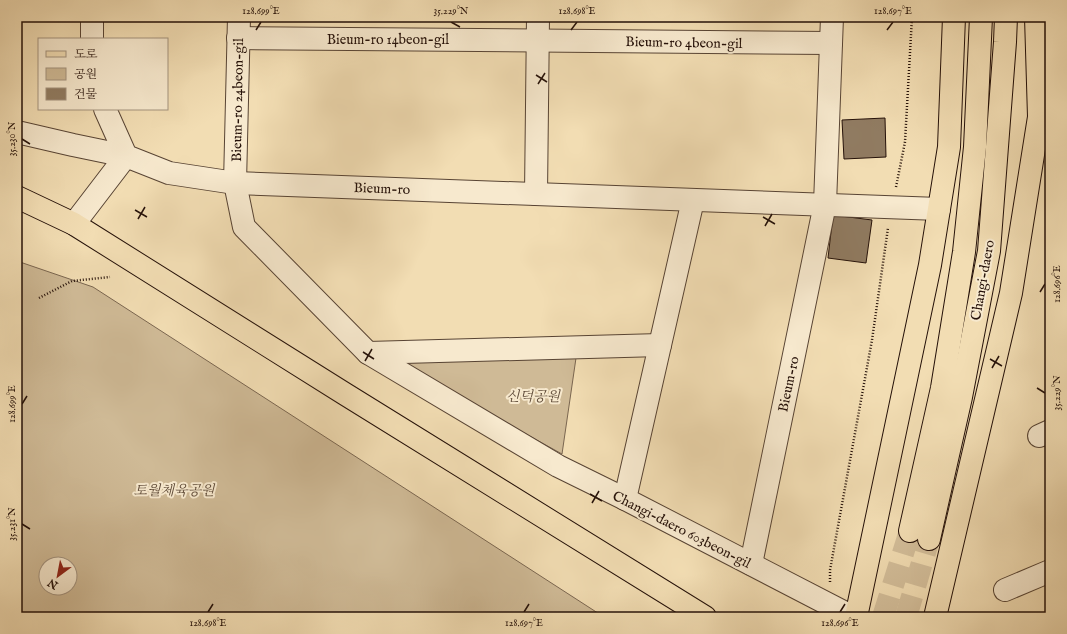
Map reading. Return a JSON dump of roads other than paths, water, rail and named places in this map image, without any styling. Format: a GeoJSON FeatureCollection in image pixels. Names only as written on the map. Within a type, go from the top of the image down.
{"type":"FeatureCollection","features":[{"type":"Feature","properties":{"kind":"main road"},"geometry":{"type":"LineString","coordinates":[[854,617],[930,265],[949,147],[954,17]]}},
{"type":"Feature","properties":{"kind":"main road","name":"Changi-daero"},"geometry":{"type":"LineString","coordinates":[[981,17],[975,147],[964,252],[919,535],[961,396],[989,251],[1006,17]]}},
{"type":"Feature","properties":{"kind":"main road"},"geometry":{"type":"LineString","coordinates":[[935,617],[1011,293],[1039,117],[1036,17]]}},
{"type":"Feature","properties":{"kind":"main road"},"geometry":{"type":"LineString","coordinates":[[17,197],[74,224],[338,390],[705,617]]}},
{"type":"Feature","properties":{"kind":"street"},"geometry":{"type":"LineString","coordinates":[[92,17],[92,38]]}},
{"type":"Feature","properties":{"kind":"street"},"geometry":{"type":"LineString","coordinates":[[536,194],[538,17]]}},
{"type":"Feature","properties":{"kind":"street"},"geometry":{"type":"LineString","coordinates":[[825,204],[832,17]]}},
{"type":"Feature","properties":{"kind":"street","name":"Bieum-ro 14beon-gil"},"geometry":{"type":"LineString","coordinates":[[238,28],[537,40]]}},
{"type":"Feature","properties":{"kind":"street","name":"Bieum-ro 24beon-gil"},"geometry":{"type":"LineString","coordinates":[[235,183],[238,28]]}},
{"type":"Feature","properties":{"kind":"street","name":"Bieum-ro 4beon-gil"},"geometry":{"type":"LineString","coordinates":[[537,40],[831,43]]}},
{"type":"Feature","properties":{"kind":"street"},"geometry":{"type":"LineString","coordinates":[[74,224],[126,156],[105,110]]}},
{"type":"Feature","properties":{"kind":"street","name":"Bieum-ro"},"geometry":{"type":"LineString","coordinates":[[17,132],[126,156],[169,172],[235,183],[939,209]]}},
{"type":"Feature","properties":{"kind":"street","name":"Changi-daero 603beon-gil"},"geometry":{"type":"LineString","coordinates":[[235,183],[244,227],[368,353],[558,466],[854,617]]}},
{"type":"Feature","properties":{"kind":"street"},"geometry":{"type":"LineString","coordinates":[[625,499],[693,200]]}},
{"type":"Feature","properties":{"kind":"street","name":"Bieum-ro"},"geometry":{"type":"LineString","coordinates":[[751,564],[825,204]]}},
{"type":"Feature","properties":{"kind":"street"},"geometry":{"type":"LineString","coordinates":[[368,353],[660,345]]}},
{"type":"Feature","properties":{"kind":"street"},"geometry":{"type":"LineString","coordinates":[[1005,590],[1050,571]]}},
{"type":"Feature","properties":{"kind":"tunnel"},"geometry":{"type":"LineString","coordinates":[[883,617],[910,531]]}},
{"type":"Feature","properties":{"kind":"tunnel"},"geometry":{"type":"LineString","coordinates":[[906,617],[929,539]]}},
{"type":"Feature","properties":{"kind":"park label","name":"신덕공원"},"geometry":{"type":"Point","coordinates":[533,396]}},
{"type":"Feature","properties":{"kind":"park label","name":"토월체육공원"},"geometry":{"type":"Point","coordinates":[174,490]}}]}
